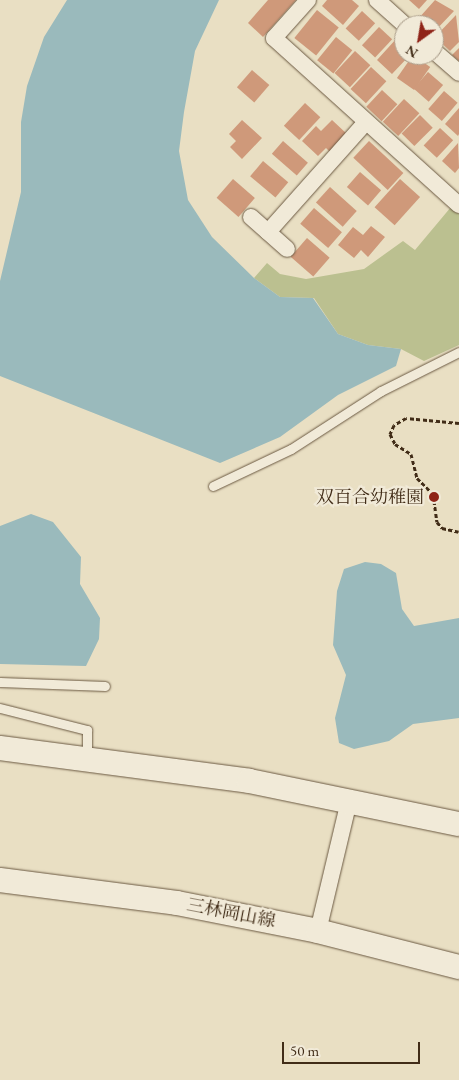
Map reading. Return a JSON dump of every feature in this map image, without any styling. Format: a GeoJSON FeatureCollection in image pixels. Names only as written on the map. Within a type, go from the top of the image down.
{"type":"FeatureCollection","features":[{"type":"Feature","properties":{"kind":"main road"},"geometry":{"type":"LineString","coordinates":[[0,748],[87,757],[349,800],[459,824]]}},
{"type":"Feature","properties":{"kind":"main road","name":"三林岡山線"},"geometry":{"type":"LineString","coordinates":[[0,880],[177,903],[318,931],[459,967]]}},
{"type":"Feature","properties":{"kind":"street"},"geometry":{"type":"LineString","coordinates":[[308,0],[274,38],[459,204]]}},
{"type":"Feature","properties":{"kind":"street"},"geometry":{"type":"LineString","coordinates":[[377,0],[394,15]]}},
{"type":"Feature","properties":{"kind":"street"},"geometry":{"type":"LineString","coordinates":[[444,60],[459,73]]}},
{"type":"Feature","properties":{"kind":"street"},"geometry":{"type":"LineString","coordinates":[[268,232],[366,122]]}},
{"type":"Feature","properties":{"kind":"street"},"geometry":{"type":"LineString","coordinates":[[251,217],[287,249]]}},
{"type":"Feature","properties":{"kind":"street"},"geometry":{"type":"LineString","coordinates":[[318,931],[349,800]]}},
{"type":"Feature","properties":{"kind":"lane"},"geometry":{"type":"LineString","coordinates":[[213,486],[291,449],[381,390],[459,352]]}},
{"type":"Feature","properties":{"kind":"lane"},"geometry":{"type":"LineString","coordinates":[[0,682],[105,686]]}},
{"type":"Feature","properties":{"kind":"lane"},"geometry":{"type":"LineString","coordinates":[[0,708],[87,730],[87,757]]}},
{"type":"Feature","properties":{"kind":"path"},"geometry":{"type":"LineString","coordinates":[[459,423],[406,418],[394,425],[390,434],[394,444],[411,454],[416,478],[433,494],[437,522],[442,528],[459,532]]}},
{"type":"Feature","properties":{"kind":"green space"},"geometry":{"type":"Polygon","coordinates":[[[451,207],[459,214],[459,345],[424,361],[401,349],[368,345],[338,334],[314,298],[280,297],[254,278],[267,263],[280,274],[306,279],[364,269],[403,241],[415,250],[451,207]]]}},
{"type":"Feature","properties":{"kind":"water"},"geometry":{"type":"Polygon","coordinates":[[[67,0],[219,0],[195,51],[184,112],[179,151],[188,200],[212,237],[254,278],[280,297],[313,298],[338,334],[368,345],[401,349],[396,366],[338,395],[280,437],[220,463],[0,376],[0,281],[21,192],[21,122],[27,86],[44,37],[67,0]]]}},
{"type":"Feature","properties":{"kind":"water"},"geometry":{"type":"Polygon","coordinates":[[[31,514],[53,522],[81,557],[80,584],[100,618],[99,639],[86,666],[0,664],[0,526],[31,514]]]}},
{"type":"Feature","properties":{"kind":"water"},"geometry":{"type":"Polygon","coordinates":[[[365,562],[381,564],[396,573],[402,609],[414,626],[459,618],[459,718],[413,724],[389,741],[354,749],[339,743],[335,718],[346,675],[333,645],[337,591],[344,569],[365,562]]]}},
{"type":"Feature","properties":{"kind":"building"},"geometry":{"type":"Polygon","coordinates":[[[268,0],[296,0],[263,37],[248,23],[268,0]]]}},
{"type":"Feature","properties":{"kind":"building"},"geometry":{"type":"Polygon","coordinates":[[[327,0],[352,0],[359,6],[343,25],[322,6],[327,0]]]}},
{"type":"Feature","properties":{"kind":"building"},"geometry":{"type":"Polygon","coordinates":[[[409,0],[427,0],[419,9],[409,0]]]}},
{"type":"Feature","properties":{"kind":"building"},"geometry":{"type":"Polygon","coordinates":[[[435,0],[454,11],[444,22],[444,15],[422,15],[435,0]]]}},
{"type":"Feature","properties":{"kind":"building"},"geometry":{"type":"Polygon","coordinates":[[[317,10],[339,28],[316,56],[294,38],[317,10]]]}},
{"type":"Feature","properties":{"kind":"building"},"geometry":{"type":"Polygon","coordinates":[[[362,11],[375,23],[359,41],[346,29],[362,11]]]}},
{"type":"Feature","properties":{"kind":"building"},"geometry":{"type":"Polygon","coordinates":[[[456,15],[459,42],[450,51],[444,45],[444,28],[456,15]]]}},
{"type":"Feature","properties":{"kind":"building"},"geometry":{"type":"Polygon","coordinates":[[[379,27],[392,39],[375,58],[362,45],[379,27]]]}},
{"type":"Feature","properties":{"kind":"building"},"geometry":{"type":"Polygon","coordinates":[[[336,37],[352,50],[333,74],[317,60],[336,37]]]}},
{"type":"Feature","properties":{"kind":"building"},"geometry":{"type":"Polygon","coordinates":[[[394,41],[394,65],[401,65],[392,74],[377,60],[394,41]]]}},
{"type":"Feature","properties":{"kind":"building"},"geometry":{"type":"Polygon","coordinates":[[[459,48],[459,61],[452,55],[459,48]]]}},
{"type":"Feature","properties":{"kind":"building"},"geometry":{"type":"Polygon","coordinates":[[[355,51],[370,65],[350,87],[335,73],[355,51]]]}},
{"type":"Feature","properties":{"kind":"building"},"geometry":{"type":"Polygon","coordinates":[[[406,65],[427,65],[430,67],[414,90],[397,78],[406,65]]]}},
{"type":"Feature","properties":{"kind":"building"},"geometry":{"type":"Polygon","coordinates":[[[371,67],[386,81],[366,103],[351,89],[371,67]]]}},
{"type":"Feature","properties":{"kind":"building"},"geometry":{"type":"Polygon","coordinates":[[[252,70],[269,85],[254,102],[237,87],[252,70]]]}},
{"type":"Feature","properties":{"kind":"building"},"geometry":{"type":"Polygon","coordinates":[[[428,72],[443,85],[429,102],[414,89],[428,72]]]}},
{"type":"Feature","properties":{"kind":"building"},"geometry":{"type":"Polygon","coordinates":[[[382,90],[397,104],[382,121],[366,107],[382,90]]]}},
{"type":"Feature","properties":{"kind":"building"},"geometry":{"type":"Polygon","coordinates":[[[444,91],[458,103],[442,121],[428,109],[444,91]]]}},
{"type":"Feature","properties":{"kind":"building"},"geometry":{"type":"Polygon","coordinates":[[[404,99],[419,113],[398,136],[383,122],[404,99]]]}},
{"type":"Feature","properties":{"kind":"building"},"geometry":{"type":"Polygon","coordinates":[[[305,103],[320,117],[299,140],[284,126],[305,103]]]}},
{"type":"Feature","properties":{"kind":"building"},"geometry":{"type":"Polygon","coordinates":[[[459,108],[459,134],[458,136],[445,124],[459,108]]]}},
{"type":"Feature","properties":{"kind":"building"},"geometry":{"type":"Polygon","coordinates":[[[420,115],[433,128],[414,146],[402,133],[420,115]]]}},
{"type":"Feature","properties":{"kind":"building"},"geometry":{"type":"Polygon","coordinates":[[[242,120],[262,138],[242,159],[230,147],[236,141],[229,134],[242,120]]]}},
{"type":"Feature","properties":{"kind":"building"},"geometry":{"type":"Polygon","coordinates":[[[332,120],[347,134],[330,152],[326,148],[318,156],[302,141],[316,126],[321,131],[332,120]]]}},
{"type":"Feature","properties":{"kind":"building"},"geometry":{"type":"Polygon","coordinates":[[[440,128],[453,140],[437,158],[424,146],[440,128]]]}},
{"type":"Feature","properties":{"kind":"building"},"geometry":{"type":"Polygon","coordinates":[[[283,141],[308,163],[297,175],[272,154],[283,141]]]}},
{"type":"Feature","properties":{"kind":"building"},"geometry":{"type":"Polygon","coordinates":[[[369,141],[403,173],[388,190],[353,158],[369,141]]]}},
{"type":"Feature","properties":{"kind":"building"},"geometry":{"type":"Polygon","coordinates":[[[458,143],[459,168],[455,173],[442,161],[458,143]]]}},
{"type":"Feature","properties":{"kind":"building"},"geometry":{"type":"Polygon","coordinates":[[[263,161],[288,182],[275,198],[250,176],[263,161]]]}},
{"type":"Feature","properties":{"kind":"building"},"geometry":{"type":"Polygon","coordinates":[[[360,172],[381,190],[368,205],[347,187],[360,172]]]}},
{"type":"Feature","properties":{"kind":"building"},"geometry":{"type":"Polygon","coordinates":[[[233,179],[255,198],[238,217],[217,198],[233,179]]]}},
{"type":"Feature","properties":{"kind":"building"},"geometry":{"type":"Polygon","coordinates":[[[400,179],[420,197],[395,225],[375,207],[400,179]]]}},
{"type":"Feature","properties":{"kind":"building"},"geometry":{"type":"Polygon","coordinates":[[[330,187],[357,211],[343,227],[316,203],[330,187]]]}},
{"type":"Feature","properties":{"kind":"building"},"geometry":{"type":"Polygon","coordinates":[[[314,208],[342,232],[328,248],[300,224],[314,208]]]}},
{"type":"Feature","properties":{"kind":"building"},"geometry":{"type":"Polygon","coordinates":[[[371,226],[385,237],[368,257],[361,250],[354,258],[338,245],[353,227],[363,235],[371,226]]]}},
{"type":"Feature","properties":{"kind":"building"},"geometry":{"type":"Polygon","coordinates":[[[307,238],[330,258],[313,277],[291,257],[307,238]]]}},
{"type":"Feature","properties":{"kind":"place","name":"双百合幼稚園"},"geometry":{"type":"Point","coordinates":[434,497]}}]}
